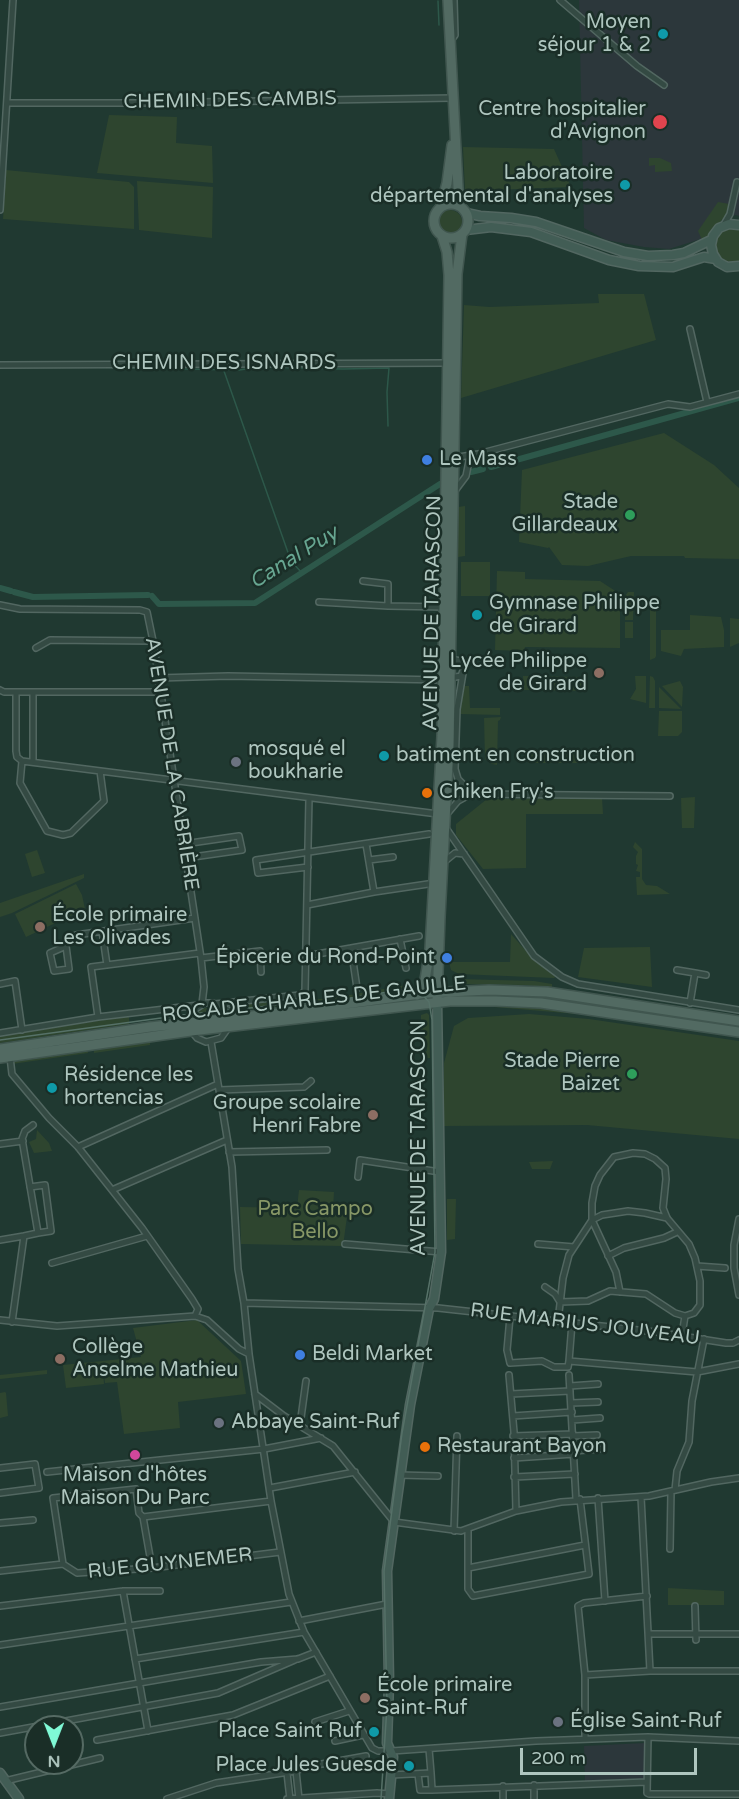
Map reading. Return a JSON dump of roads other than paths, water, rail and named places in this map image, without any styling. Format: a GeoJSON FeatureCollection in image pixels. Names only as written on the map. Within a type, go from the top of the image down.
{"type":"FeatureCollection","features":[{"type":"Feature","properties":{"kind":"main road"},"geometry":{"type":"LineString","coordinates":[[448,0],[454,128],[463,209],[468,221],[464,232],[452,238],[442,236],[435,229],[433,219],[441,206],[447,183],[454,128]]}},
{"type":"Feature","properties":{"kind":"main road"},"geometry":{"type":"LineString","coordinates":[[441,206],[453,204],[463,209]]}},
{"type":"Feature","properties":{"kind":"main road","name":"AVENUE DE TARASCON"},"geometry":{"type":"LineString","coordinates":[[437,997],[445,827],[443,814],[448,787],[444,607],[449,463],[457,274],[464,232]]}},
{"type":"Feature","properties":{"kind":"main road","name":"AVENUE DE TARASCON"},"geometry":{"type":"LineString","coordinates":[[417,995],[424,986],[430,949],[443,814],[446,679],[450,659],[453,494],[449,463],[449,264],[446,244],[442,236]]}},
{"type":"Feature","properties":{"kind":"main road","name":"AVENUE DE TARASCON"},"geometry":{"type":"LineString","coordinates":[[430,949],[430,977],[437,997]]}},
{"type":"Feature","properties":{"kind":"main road","name":"ROCADE CHARLES DE GAULLE"},"geometry":{"type":"LineString","coordinates":[[438,977],[448,986],[547,992],[739,1021]]}},
{"type":"Feature","properties":{"kind":"main road","name":"ROCADE CHARLES DE GAULLE"},"geometry":{"type":"LineString","coordinates":[[437,997],[489,990]]}},
{"type":"Feature","properties":{"kind":"main road","name":"ROCADE CHARLES DE GAULLE"},"geometry":{"type":"LineString","coordinates":[[227,1023],[270,1014],[417,995],[450,1001],[508,1001],[551,1005],[739,1032]]}},
{"type":"Feature","properties":{"kind":"main road","name":"AVENUE DE TARASCON"},"geometry":{"type":"LineString","coordinates":[[412,1005],[437,997]]}},
{"type":"Feature","properties":{"kind":"main road","name":"ROCADE CHARLES DE GAULLE"},"geometry":{"type":"LineString","coordinates":[[0,1049],[412,1005]]}},
{"type":"Feature","properties":{"kind":"main road","name":"ROCADE CHARLES DE GAULLE"},"geometry":{"type":"LineString","coordinates":[[5,1057],[190,1027]]}},
{"type":"Feature","properties":{"kind":"street"},"geometry":{"type":"LineString","coordinates":[[0,210],[13,0]]}},
{"type":"Feature","properties":{"kind":"street"},"geometry":{"type":"LineString","coordinates":[[450,40],[455,34],[454,0]]}},
{"type":"Feature","properties":{"kind":"street"},"geometry":{"type":"LineString","coordinates":[[560,0],[637,66],[664,85]]}},
{"type":"Feature","properties":{"kind":"street","name":"CHEMIN DES CAMBIS"},"geometry":{"type":"LineString","coordinates":[[7,103],[453,98]]}},
{"type":"Feature","properties":{"kind":"street"},"geometry":{"type":"LineString","coordinates":[[737,182],[730,214],[711,240],[711,250],[716,259],[727,267],[739,266]]}},
{"type":"Feature","properties":{"kind":"street"},"geometry":{"type":"LineString","coordinates":[[463,209],[480,216],[536,222],[624,252],[648,256],[684,253],[711,240]]}},
{"type":"Feature","properties":{"kind":"street"},"geometry":{"type":"LineString","coordinates":[[723,226],[739,225]]}},
{"type":"Feature","properties":{"kind":"street"},"geometry":{"type":"LineString","coordinates":[[464,232],[491,227],[531,232],[609,260],[639,266],[673,267],[704,257],[716,259]]}},
{"type":"Feature","properties":{"kind":"street"},"geometry":{"type":"LineString","coordinates":[[690,328],[707,402]]}},
{"type":"Feature","properties":{"kind":"street","name":"CHEMIN DES ISNARDS"},"geometry":{"type":"LineString","coordinates":[[0,365],[448,363]]}},
{"type":"Feature","properties":{"kind":"street"},"geometry":{"type":"LineString","coordinates":[[449,463],[668,404],[690,406],[739,394]]}},
{"type":"Feature","properties":{"kind":"street"},"geometry":{"type":"LineString","coordinates":[[453,494],[466,476],[470,456]]}},
{"type":"Feature","properties":{"kind":"street"},"geometry":{"type":"LineString","coordinates":[[449,463],[460,469],[468,466]]}},
{"type":"Feature","properties":{"kind":"street"},"geometry":{"type":"LineString","coordinates":[[363,581],[388,584],[388,606]]}},
{"type":"Feature","properties":{"kind":"street"},"geometry":{"type":"LineString","coordinates":[[319,602],[444,607]]}},
{"type":"Feature","properties":{"kind":"street","name":"AVENUE DE LA CABRIÈRE"},"geometry":{"type":"LineString","coordinates":[[0,606],[20,609],[140,610],[147,612],[195,918],[204,987],[201,1005]]}},
{"type":"Feature","properties":{"kind":"street"},"geometry":{"type":"LineString","coordinates":[[36,648],[50,640],[153,641]]}},
{"type":"Feature","properties":{"kind":"street"},"geometry":{"type":"LineString","coordinates":[[448,787],[455,769],[457,709],[464,668],[461,661],[450,659]]}},
{"type":"Feature","properties":{"kind":"street"},"geometry":{"type":"LineString","coordinates":[[158,678],[240,676],[446,679],[457,678],[463,673]]}},
{"type":"Feature","properties":{"kind":"street"},"geometry":{"type":"LineString","coordinates":[[0,690],[16,692],[161,692]]}},
{"type":"Feature","properties":{"kind":"street"},"geometry":{"type":"LineString","coordinates":[[16,692],[16,751],[17,757],[22,761],[443,814],[458,801],[476,794],[670,796]]}},
{"type":"Feature","properties":{"kind":"street"},"geometry":{"type":"LineString","coordinates":[[33,692],[33,762]]}},
{"type":"Feature","properties":{"kind":"street"},"geometry":{"type":"LineString","coordinates":[[22,761],[20,783],[47,831],[63,835],[71,833],[104,801],[100,771]]}},
{"type":"Feature","properties":{"kind":"street"},"geometry":{"type":"LineString","coordinates":[[455,769],[458,779],[476,794]]}},
{"type":"Feature","properties":{"kind":"street"},"geometry":{"type":"LineString","coordinates":[[0,1033],[98,1017],[302,993],[306,956],[309,798]]}},
{"type":"Feature","properties":{"kind":"street"},"geometry":{"type":"LineString","coordinates":[[445,827],[520,937],[542,964],[575,983],[739,1010]]}},
{"type":"Feature","properties":{"kind":"street"},"geometry":{"type":"LineString","coordinates":[[308,867],[258,873],[256,860],[429,834]]}},
{"type":"Feature","properties":{"kind":"street"},"geometry":{"type":"LineString","coordinates":[[184,844],[239,836],[242,850],[186,858]]}},
{"type":"Feature","properties":{"kind":"street"},"geometry":{"type":"LineString","coordinates":[[366,844],[374,891]]}},
{"type":"Feature","properties":{"kind":"street"},"geometry":{"type":"LineString","coordinates":[[442,864],[448,856],[454,853],[465,854]]}},
{"type":"Feature","properties":{"kind":"street"},"geometry":{"type":"LineString","coordinates":[[369,860],[393,856]]}},
{"type":"Feature","properties":{"kind":"street"},"geometry":{"type":"LineString","coordinates":[[307,905],[374,891],[428,884]]}},
{"type":"Feature","properties":{"kind":"street"},"geometry":{"type":"LineString","coordinates":[[66,946],[51,953],[54,971],[69,969],[66,946],[68,940],[76,935],[195,918]]}},
{"type":"Feature","properties":{"kind":"street"},"geometry":{"type":"LineString","coordinates":[[102,932],[107,965]]}},
{"type":"Feature","properties":{"kind":"street"},"geometry":{"type":"LineString","coordinates":[[306,956],[419,936]]}},
{"type":"Feature","properties":{"kind":"street"},"geometry":{"type":"LineString","coordinates":[[400,939],[406,968]]}},
{"type":"Feature","properties":{"kind":"street"},"geometry":{"type":"LineString","coordinates":[[351,948],[357,988]]}},
{"type":"Feature","properties":{"kind":"street"},"geometry":{"type":"LineString","coordinates":[[98,1017],[91,967],[260,951],[261,972]]}},
{"type":"Feature","properties":{"kind":"street"},"geometry":{"type":"LineString","coordinates":[[676,970],[706,975]]}},
{"type":"Feature","properties":{"kind":"street"},"geometry":{"type":"LineString","coordinates":[[690,1003],[695,973]]}},
{"type":"Feature","properties":{"kind":"street"},"geometry":{"type":"LineString","coordinates":[[0,984],[15,981],[22,1030]]}},
{"type":"Feature","properties":{"kind":"street","name":"AVENUE DE LA CABRIÈRE"},"geometry":{"type":"LineString","coordinates":[[204,987],[213,1004]]}},
{"type":"Feature","properties":{"kind":"street","name":"AVENUE DE TARASCON"},"geometry":{"type":"LineString","coordinates":[[389,1797],[391,1775],[387,1571],[410,1405],[429,1309],[434,1299],[441,1252],[437,997]]}},
{"type":"Feature","properties":{"kind":"street"},"geometry":{"type":"LineString","coordinates":[[213,1004],[237,1013],[270,1014]]}},
{"type":"Feature","properties":{"kind":"street"},"geometry":{"type":"LineString","coordinates":[[201,1005],[192,1012],[190,1027],[201,1040],[212,1045]]}},
{"type":"Feature","properties":{"kind":"street"},"geometry":{"type":"LineString","coordinates":[[212,1045],[220,1038],[227,1023],[222,1009]]}},
{"type":"Feature","properties":{"kind":"street"},"geometry":{"type":"LineString","coordinates":[[212,1045],[232,1167],[238,1269],[249,1354],[271,1501],[291,1602],[304,1632],[372,1748],[378,1751],[390,1747],[429,1749],[536,1740],[648,1737],[739,1741]]}},
{"type":"Feature","properties":{"kind":"street"},"geometry":{"type":"LineString","coordinates":[[5,1057],[12,1074],[49,1118],[78,1147],[147,1236],[192,1299],[198,1309],[195,1316]]}},
{"type":"Feature","properties":{"kind":"street"},"geometry":{"type":"LineString","coordinates":[[78,1147],[218,1087],[304,1087],[311,1081]]}},
{"type":"Feature","properties":{"kind":"street"},"geometry":{"type":"LineString","coordinates":[[33,1125],[25,1131],[22,1141],[38,1233]]}},
{"type":"Feature","properties":{"kind":"street"},"geometry":{"type":"LineString","coordinates":[[112,1190],[226,1140]]}},
{"type":"Feature","properties":{"kind":"street"},"geometry":{"type":"LineString","coordinates":[[0,1144],[22,1141]]}},
{"type":"Feature","properties":{"kind":"street"},"geometry":{"type":"LineString","coordinates":[[229,1152],[327,1150]]}},
{"type":"Feature","properties":{"kind":"street"},"geometry":{"type":"LineString","coordinates":[[560,1302],[588,1301],[610,1291],[620,1292],[646,1294],[675,1313],[686,1316],[694,1313],[700,1305],[700,1281],[689,1244],[677,1232],[663,1208],[665,1168],[645,1154],[633,1153],[614,1157],[595,1186],[592,1220],[616,1272],[620,1292]]}},
{"type":"Feature","properties":{"kind":"street"},"geometry":{"type":"LineString","coordinates":[[358,1177],[360,1160],[440,1172]]}},
{"type":"Feature","properties":{"kind":"street"},"geometry":{"type":"LineString","coordinates":[[0,1240],[51,1231],[45,1185],[30,1187]]}},
{"type":"Feature","properties":{"kind":"street"},"geometry":{"type":"LineString","coordinates":[[558,1322],[569,1255],[592,1220],[602,1215],[628,1211],[667,1218]]}},
{"type":"Feature","properties":{"kind":"street"},"geometry":{"type":"LineString","coordinates":[[739,1219],[734,1245],[739,1295]]}},
{"type":"Feature","properties":{"kind":"street"},"geometry":{"type":"LineString","coordinates":[[608,1256],[624,1248],[664,1238],[677,1232]]}},
{"type":"Feature","properties":{"kind":"street"},"geometry":{"type":"LineString","coordinates":[[12,1322],[24,1236]]}},
{"type":"Feature","properties":{"kind":"street"},"geometry":{"type":"LineString","coordinates":[[52,1263],[147,1236]]}},
{"type":"Feature","properties":{"kind":"street"},"geometry":{"type":"LineString","coordinates":[[345,1244],[441,1252]]}},
{"type":"Feature","properties":{"kind":"street"},"geometry":{"type":"LineString","coordinates":[[538,1244],[574,1247]]}},
{"type":"Feature","properties":{"kind":"street"},"geometry":{"type":"LineString","coordinates":[[697,1266],[725,1268]]}},
{"type":"Feature","properties":{"kind":"street"},"geometry":{"type":"LineString","coordinates":[[545,1287],[555,1294],[560,1302]]}},
{"type":"Feature","properties":{"kind":"street","name":"RUE MARIUS JOUVEAU"},"geometry":{"type":"LineString","coordinates":[[244,1303],[429,1309],[682,1335],[726,1343],[739,1340]]}},
{"type":"Feature","properties":{"kind":"street"},"geometry":{"type":"LineString","coordinates":[[0,1320],[57,1326],[195,1316],[207,1320],[239,1349],[249,1354]]}},
{"type":"Feature","properties":{"kind":"street"},"geometry":{"type":"LineString","coordinates":[[682,1335],[686,1316]]}},
{"type":"Feature","properties":{"kind":"street"},"geometry":{"type":"LineString","coordinates":[[510,1317],[507,1350],[510,1363],[542,1361],[554,1367],[568,1367],[572,1323]]}},
{"type":"Feature","properties":{"kind":"street"},"geometry":{"type":"LineString","coordinates":[[670,1549],[673,1491],[677,1471],[689,1442],[697,1372],[704,1338]]}},
{"type":"Feature","properties":{"kind":"street"},"geometry":{"type":"LineString","coordinates":[[569,1361],[697,1372],[739,1364]]}},
{"type":"Feature","properties":{"kind":"street"},"geometry":{"type":"LineString","coordinates":[[509,1375],[513,1416],[516,1511]]}},
{"type":"Feature","properties":{"kind":"street"},"geometry":{"type":"LineString","coordinates":[[468,1530],[468,1589],[472,1596],[589,1574],[575,1474],[570,1375]]}},
{"type":"Feature","properties":{"kind":"street"},"geometry":{"type":"LineString","coordinates":[[300,1425],[306,1381]]}},
{"type":"Feature","properties":{"kind":"street"},"geometry":{"type":"LineString","coordinates":[[511,1394],[598,1384]]}},
{"type":"Feature","properties":{"kind":"street"},"geometry":{"type":"LineString","coordinates":[[255,1394],[284,1416],[333,1446],[394,1522],[453,1531],[468,1530],[516,1511],[578,1499],[641,1497],[739,1478]]}},
{"type":"Feature","properties":{"kind":"street"},"geometry":{"type":"LineString","coordinates":[[571,1403],[598,1402]]}},
{"type":"Feature","properties":{"kind":"street"},"geometry":{"type":"LineString","coordinates":[[513,1416],[572,1412]]}},
{"type":"Feature","properties":{"kind":"street"},"geometry":{"type":"LineString","coordinates":[[572,1420],[600,1419]]}},
{"type":"Feature","properties":{"kind":"street"},"geometry":{"type":"LineString","coordinates":[[513,1436],[597,1435]]}},
{"type":"Feature","properties":{"kind":"street"},"geometry":{"type":"LineString","coordinates":[[453,1531],[457,1436]]}},
{"type":"Feature","properties":{"kind":"street"},"geometry":{"type":"LineString","coordinates":[[47,1472],[264,1449],[321,1438]]}},
{"type":"Feature","properties":{"kind":"street"},"geometry":{"type":"LineString","coordinates":[[514,1458],[599,1449]]}},
{"type":"Feature","properties":{"kind":"street"},"geometry":{"type":"LineString","coordinates":[[0,1468],[35,1464],[39,1488],[0,1493]]}},
{"type":"Feature","properties":{"kind":"street"},"geometry":{"type":"LineString","coordinates":[[270,1488],[355,1472]]}},
{"type":"Feature","properties":{"kind":"street"},"geometry":{"type":"LineString","coordinates":[[514,1478],[575,1474]]}},
{"type":"Feature","properties":{"kind":"street"},"geometry":{"type":"LineString","coordinates":[[399,1475],[438,1476]]}},
{"type":"Feature","properties":{"kind":"street"},"geometry":{"type":"LineString","coordinates":[[0,1571],[63,1564],[53,1498],[136,1489],[139,1513],[143,1517],[152,1568]]}},
{"type":"Feature","properties":{"kind":"street"},"geometry":{"type":"LineString","coordinates":[[641,1497],[650,1671]]}},
{"type":"Feature","properties":{"kind":"street"},"geometry":{"type":"LineString","coordinates":[[598,1498],[605,1600]]}},
{"type":"Feature","properties":{"kind":"street"},"geometry":{"type":"LineString","coordinates":[[143,1517],[271,1501]]}},
{"type":"Feature","properties":{"kind":"street"},"geometry":{"type":"LineString","coordinates":[[0,1523],[33,1520]]}},
{"type":"Feature","properties":{"kind":"street"},"geometry":{"type":"LineString","coordinates":[[468,1568],[585,1545]]}},
{"type":"Feature","properties":{"kind":"street","name":"RUE GUYNEMER"},"geometry":{"type":"LineString","coordinates":[[63,1564],[77,1574],[152,1568],[280,1552]]}},
{"type":"Feature","properties":{"kind":"street"},"geometry":{"type":"LineString","coordinates":[[0,1606],[123,1591],[160,1591]]}},
{"type":"Feature","properties":{"kind":"street"},"geometry":{"type":"LineString","coordinates":[[123,1591],[148,1731]]}},
{"type":"Feature","properties":{"kind":"street"},"geometry":{"type":"LineString","coordinates":[[585,1739],[585,1675],[578,1606],[605,1600],[647,1596]]}},
{"type":"Feature","properties":{"kind":"street"},"geometry":{"type":"LineString","coordinates":[[0,1645],[291,1602]]}},
{"type":"Feature","properties":{"kind":"street"},"geometry":{"type":"LineString","coordinates":[[299,1621],[387,1604]]}},
{"type":"Feature","properties":{"kind":"street"},"geometry":{"type":"LineString","coordinates":[[695,1606],[696,1637]]}},
{"type":"Feature","properties":{"kind":"street"},"geometry":{"type":"LineString","coordinates":[[135,1659],[304,1632]]}},
{"type":"Feature","properties":{"kind":"street"},"geometry":{"type":"LineString","coordinates":[[649,1634],[696,1637],[739,1634]]}},
{"type":"Feature","properties":{"kind":"street"},"geometry":{"type":"LineString","coordinates":[[0,1733],[219,1693],[316,1652]]}},
{"type":"Feature","properties":{"kind":"street"},"geometry":{"type":"LineString","coordinates":[[0,1707],[261,1662],[298,1659]]}},
{"type":"Feature","properties":{"kind":"street"},"geometry":{"type":"LineString","coordinates":[[585,1675],[650,1671],[739,1671]]}},
{"type":"Feature","properties":{"kind":"street"},"geometry":{"type":"LineString","coordinates":[[98,1740],[233,1715],[330,1676]]}},
{"type":"Feature","properties":{"kind":"street"},"geometry":{"type":"LineString","coordinates":[[315,1722],[349,1711]]}},
{"type":"Feature","properties":{"kind":"street"},"geometry":{"type":"LineString","coordinates":[[335,1741],[363,1735]]}},
{"type":"Feature","properties":{"kind":"street"},"geometry":{"type":"LineString","coordinates":[[648,1737],[647,1792],[649,1794],[739,1794]]}},
{"type":"Feature","properties":{"kind":"street"},"geometry":{"type":"LineString","coordinates":[[429,1749],[432,1790]]}},
{"type":"Feature","properties":{"kind":"street"},"geometry":{"type":"LineString","coordinates":[[167,1799],[216,1783],[287,1773],[305,1767],[366,1756]]}},
{"type":"Feature","properties":{"kind":"street"},"geometry":{"type":"LineString","coordinates":[[19,1799],[3,1777],[99,1758]]}},
{"type":"Feature","properties":{"kind":"street"},"geometry":{"type":"LineString","coordinates":[[296,1771],[299,1798]]}},
{"type":"Feature","properties":{"kind":"street"},"geometry":{"type":"LineString","coordinates":[[287,1773],[289,1799],[377,1792],[389,1797]]}},
{"type":"Feature","properties":{"kind":"street"},"geometry":{"type":"LineString","coordinates":[[391,1775],[431,1773]]}},
{"type":"Feature","properties":{"kind":"street"},"geometry":{"type":"LineString","coordinates":[[418,1774],[420,1790],[647,1782]]}},
{"type":"Feature","properties":{"kind":"street"},"geometry":{"type":"LineString","coordinates":[[534,1785],[534,1799]]}},
{"type":"Feature","properties":{"kind":"street"},"geometry":{"type":"LineString","coordinates":[[503,1786],[503,1799]]}},
{"type":"Feature","properties":{"kind":"waterway"},"geometry":{"type":"LineString","coordinates":[[438,1],[439,25]]}},
{"type":"Feature","properties":{"kind":"waterway"},"geometry":{"type":"LineString","coordinates":[[83,367],[239,370],[259,367],[389,368],[388,426]]}},
{"type":"Feature","properties":{"kind":"waterway"},"geometry":{"type":"LineString","coordinates":[[224,371],[291,561],[302,573]]}},
{"type":"Feature","properties":{"kind":"waterway","name":"Canal Puy"},"geometry":{"type":"LineString","coordinates":[[491,467],[739,398]]}},
{"type":"Feature","properties":{"kind":"waterway","name":"Canal Puy"},"geometry":{"type":"LineString","coordinates":[[471,472],[483,469]]}},
{"type":"Feature","properties":{"kind":"waterway","name":"Canal Puy"},"geometry":{"type":"LineString","coordinates":[[152,596],[159,604],[255,603],[440,484]]}},
{"type":"Feature","properties":{"kind":"waterway","name":"Canal Puy"},"geometry":{"type":"LineString","coordinates":[[0,588],[11,591]]}},
{"type":"Feature","properties":{"kind":"waterway","name":"Canal Puy"},"geometry":{"type":"LineString","coordinates":[[14,592],[33,597],[148,595]]}},
{"type":"Feature","properties":{"kind":"tram line"},"geometry":{"type":"LineString","coordinates":[[0,1040],[183,1015],[333,1001],[406,989],[420,992],[429,1002],[432,1020],[435,1252],[402,1433],[384,1571],[387,1706],[381,1799]]}},
{"type":"Feature","properties":{"kind":"place","name":"Moyen séjour 1 & 2"},"geometry":{"type":"Point","coordinates":[663,34]}},
{"type":"Feature","properties":{"kind":"place","name":"Centre hospitalier d'Avignon"},"geometry":{"type":"Point","coordinates":[660,122]}},
{"type":"Feature","properties":{"kind":"place","name":"Laboratoire départemental d'analyses"},"geometry":{"type":"Point","coordinates":[625,185]}},
{"type":"Feature","properties":{"kind":"place","name":"Le Mass"},"geometry":{"type":"Point","coordinates":[427,460]}},
{"type":"Feature","properties":{"kind":"place","name":"Stade Gillardeaux"},"geometry":{"type":"Point","coordinates":[630,515]}},
{"type":"Feature","properties":{"kind":"place","name":"Gymnase Philippe de Girard"},"geometry":{"type":"Point","coordinates":[477,615]}},
{"type":"Feature","properties":{"kind":"place","name":"Lycée Philippe de Girard"},"geometry":{"type":"Point","coordinates":[599,673]}},
{"type":"Feature","properties":{"kind":"place","name":"batiment en construction"},"geometry":{"type":"Point","coordinates":[384,756]}},
{"type":"Feature","properties":{"kind":"place","name":"mosqué el boukharie"},"geometry":{"type":"Point","coordinates":[236,762]}},
{"type":"Feature","properties":{"kind":"place","name":"Chiken Fry's"},"geometry":{"type":"Point","coordinates":[427,793]}},
{"type":"Feature","properties":{"kind":"place","name":"École primaire Les Olivades"},"geometry":{"type":"Point","coordinates":[40,927]}},
{"type":"Feature","properties":{"kind":"place","name":"Épicerie du Rond-Point"},"geometry":{"type":"Point","coordinates":[447,958]}},
{"type":"Feature","properties":{"kind":"place","name":"Stade Pierre Baizet"},"geometry":{"type":"Point","coordinates":[632,1074]}},
{"type":"Feature","properties":{"kind":"place","name":"Résidence les hortencias"},"geometry":{"type":"Point","coordinates":[52,1088]}},
{"type":"Feature","properties":{"kind":"place","name":"Groupe scolaire Henri Fabre"},"geometry":{"type":"Point","coordinates":[373,1115]}},
{"type":"Feature","properties":{"kind":"place","name":"Beldi Market"},"geometry":{"type":"Point","coordinates":[300,1355]}},
{"type":"Feature","properties":{"kind":"place","name":"Collège Anselme Mathieu"},"geometry":{"type":"Point","coordinates":[60,1359]}},
{"type":"Feature","properties":{"kind":"place","name":"Abbaye Saint-Ruf"},"geometry":{"type":"Point","coordinates":[219,1423]}},
{"type":"Feature","properties":{"kind":"place","name":"Restaurant Bayon"},"geometry":{"type":"Point","coordinates":[425,1447]}},
{"type":"Feature","properties":{"kind":"place","name":"Maison d'hôtes Maison Du Parc"},"geometry":{"type":"Point","coordinates":[135,1455]}},
{"type":"Feature","properties":{"kind":"place","name":"École primaire Saint-Ruf"},"geometry":{"type":"Point","coordinates":[365,1698]}},
{"type":"Feature","properties":{"kind":"place","name":"Église Saint-Ruf"},"geometry":{"type":"Point","coordinates":[558,1722]}},
{"type":"Feature","properties":{"kind":"place","name":"Place Saint Ruf"},"geometry":{"type":"Point","coordinates":[374,1732]}},
{"type":"Feature","properties":{"kind":"place","name":"Place Jules Guesde"},"geometry":{"type":"Point","coordinates":[409,1766]}},
{"type":"Feature","properties":{"kind":"park label","name":"Parc Campo Bello"},"geometry":{"type":"Point","coordinates":[315,1222]}}]}
